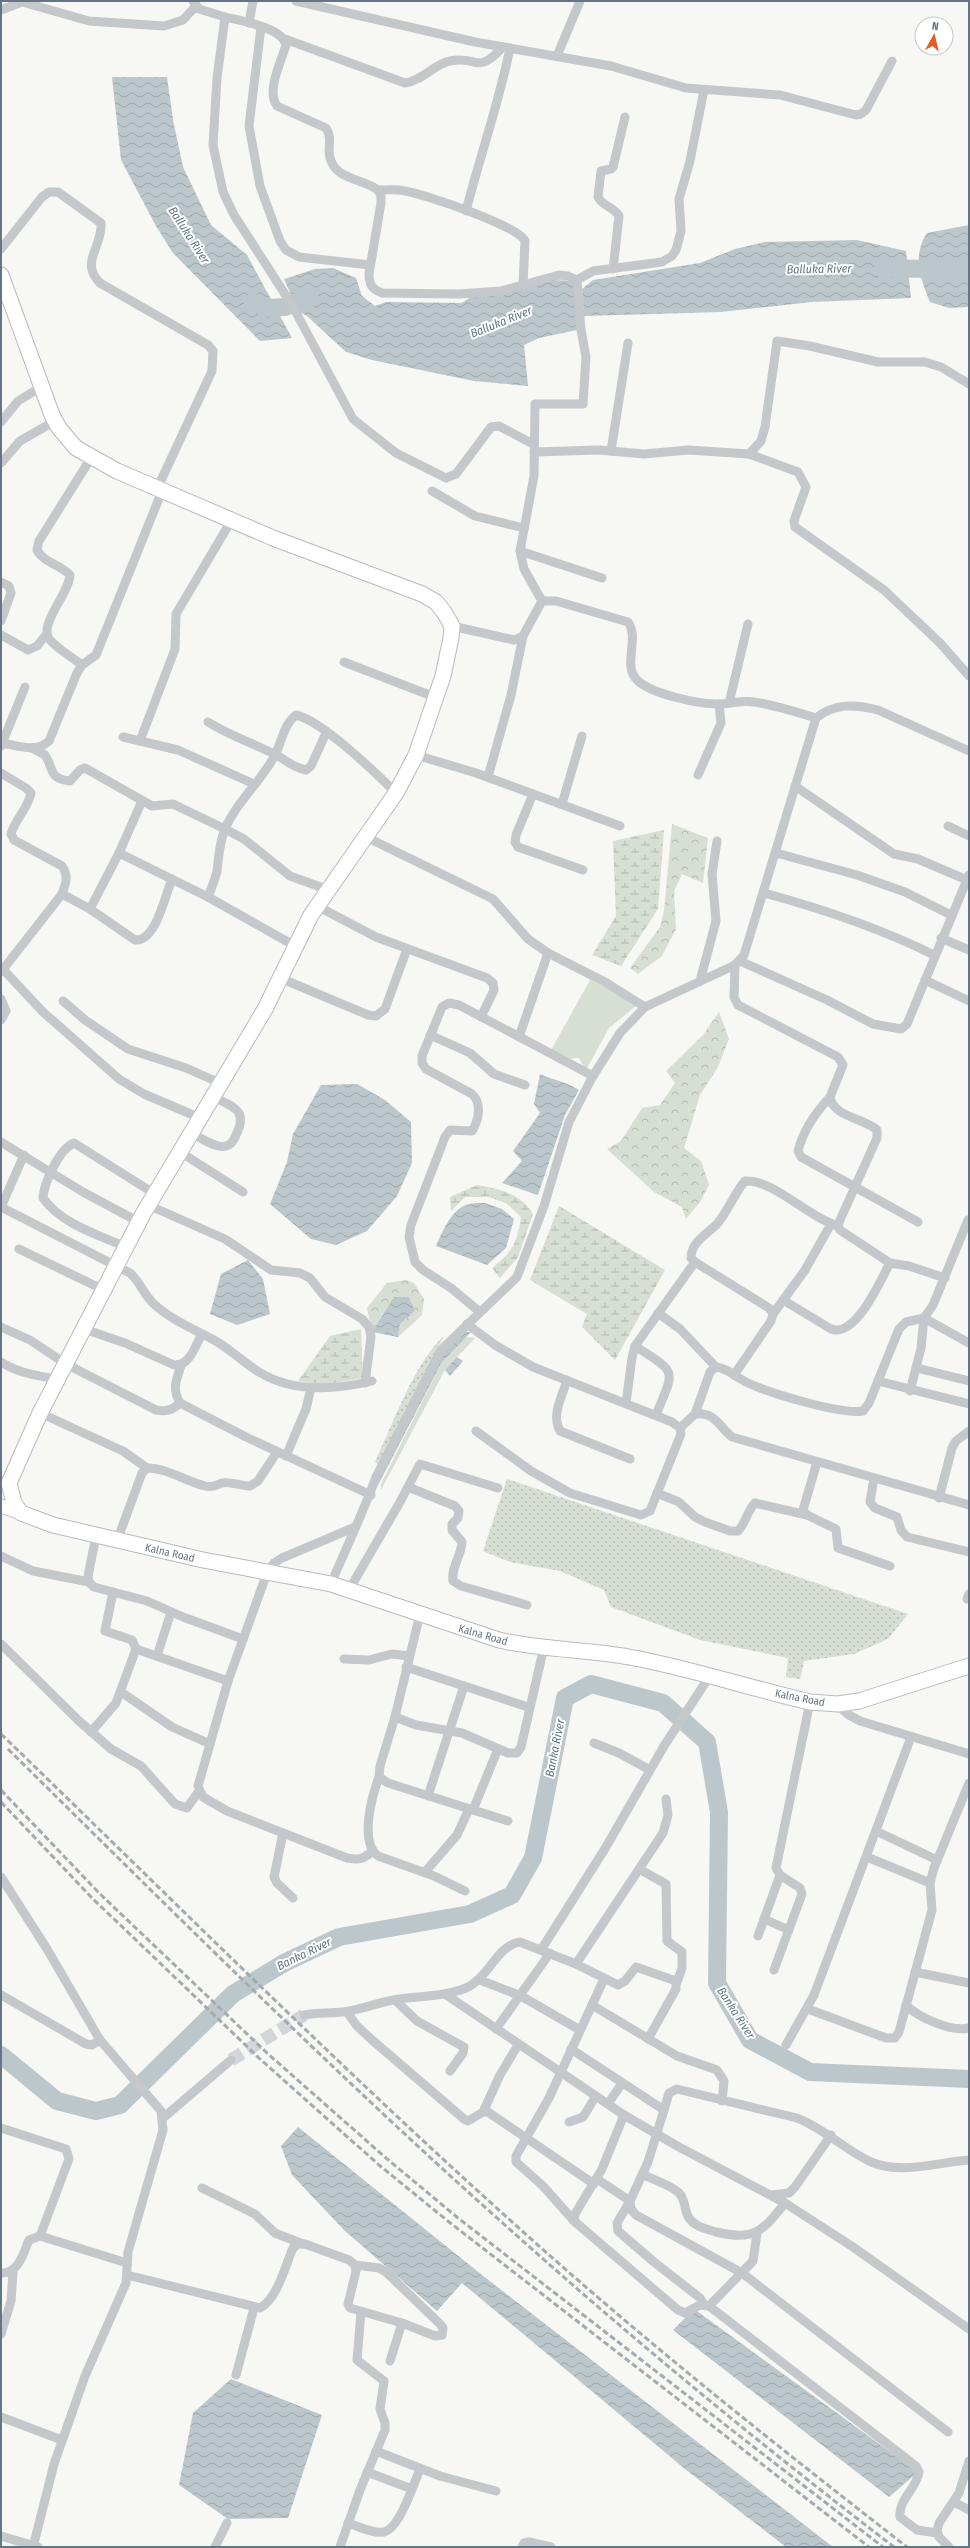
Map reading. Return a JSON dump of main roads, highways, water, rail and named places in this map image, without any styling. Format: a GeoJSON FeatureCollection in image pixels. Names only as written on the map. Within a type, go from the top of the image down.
{"type":"FeatureCollection","features":[{"type":"Feature","properties":{"kind":"main road"},"geometry":{"type":"LineString","coordinates":[[1,275],[40,387],[55,421],[76,448],[91,458],[231,521],[422,594],[436,602],[452,626],[449,654],[437,698],[416,755],[396,793],[317,906],[295,946],[280,978],[139,1222],[40,1413],[5,1485]]}},
{"type":"Feature","properties":{"kind":"main road","name":"Kalna Road"},"geometry":{"type":"LineString","coordinates":[[5,1485],[21,1513],[53,1525],[117,1541],[331,1584],[499,1640],[631,1657],[810,1702],[836,1704],[859,1701],[885,1694],[969,1666]]}},
{"type":"Feature","properties":{"kind":"water"},"geometry":{"type":"Polygon","coordinates":[[[112,77],[167,77],[173,120],[183,167],[211,225],[247,255],[292,338],[260,341],[173,253],[156,226],[121,160],[112,77]]]}},
{"type":"Feature","properties":{"kind":"water"},"geometry":{"type":"Polygon","coordinates":[[[969,225],[969,307],[949,308],[930,302],[923,284],[919,267],[922,242],[927,233],[969,225]]]}},
{"type":"Feature","properties":{"kind":"water"},"geometry":{"type":"Polygon","coordinates":[[[857,240],[906,251],[911,298],[812,302],[720,312],[584,316],[582,289],[593,280],[700,263],[735,249],[765,242],[857,240]]]}},
{"type":"Feature","properties":{"kind":"water"},"geometry":{"type":"Polygon","coordinates":[[[333,268],[356,278],[362,296],[375,306],[386,302],[462,303],[475,294],[553,280],[574,281],[577,330],[539,338],[524,345],[528,386],[474,381],[372,360],[346,352],[307,316],[298,311],[284,279],[315,269],[333,268]]]}},
{"type":"Feature","properties":{"kind":"water"},"geometry":{"type":"Polygon","coordinates":[[[540,1074],[570,1085],[579,1090],[565,1115],[538,1195],[502,1183],[522,1161],[513,1151],[540,1113],[534,1104],[540,1074]]]}},
{"type":"Feature","properties":{"kind":"water"},"geometry":{"type":"Polygon","coordinates":[[[357,1084],[385,1100],[411,1122],[412,1163],[397,1196],[367,1231],[336,1245],[311,1239],[270,1204],[287,1162],[293,1134],[321,1085],[357,1084]]]}},
{"type":"Feature","properties":{"kind":"water"},"geometry":{"type":"Polygon","coordinates":[[[485,1203],[502,1209],[514,1219],[506,1248],[487,1265],[436,1246],[448,1222],[456,1212],[468,1204],[485,1203]]]}},
{"type":"Feature","properties":{"kind":"water"},"geometry":{"type":"Polygon","coordinates":[[[248,1260],[263,1279],[270,1314],[237,1325],[210,1314],[221,1274],[248,1260]]]}},
{"type":"Feature","properties":{"kind":"water"},"geometry":{"type":"Polygon","coordinates":[[[394,1297],[409,1297],[415,1311],[400,1324],[398,1337],[372,1332],[394,1297]]]}},
{"type":"Feature","properties":{"kind":"water"},"geometry":{"type":"Polygon","coordinates":[[[463,1332],[471,1332],[442,1362],[377,1487],[375,1482],[441,1353],[463,1332]]]}},
{"type":"Feature","properties":{"kind":"water"},"geometry":{"type":"Polygon","coordinates":[[[457,1357],[463,1361],[450,1376],[445,1370],[457,1357]]]}},
{"type":"Feature","properties":{"kind":"water"},"geometry":{"type":"Polygon","coordinates":[[[298,2127],[482,2275],[833,2547],[786,2547],[685,2469],[462,2283],[437,2311],[344,2230],[292,2175],[281,2146],[298,2127]]]}},
{"type":"Feature","properties":{"kind":"water"},"geometry":{"type":"Polygon","coordinates":[[[694,2309],[918,2472],[889,2497],[673,2330],[694,2309]]]}},
{"type":"Feature","properties":{"kind":"water"},"geometry":{"type":"Polygon","coordinates":[[[231,2379],[322,2415],[288,2518],[228,2519],[179,2485],[193,2413],[231,2379]]]}},
{"type":"Feature","properties":{"kind":"waterway","name":"Balluka River"},"geometry":{"type":"LineString","coordinates":[[883,268],[969,270]]}},
{"type":"Feature","properties":{"kind":"waterway","name":"Balluka River"},"geometry":{"type":"LineString","coordinates":[[253,303],[266,308],[285,307],[310,297]]}},
{"type":"Feature","properties":{"kind":"waterway","name":"Banka River"},"geometry":{"type":"LineString","coordinates":[[1,2055],[57,2101],[96,2111],[120,2105],[233,1994],[284,1963],[339,1937],[470,1914],[512,1895],[533,1858],[565,1698],[591,1684],[663,1703],[707,1742],[719,1812],[717,1983],[750,2040],[810,2072],[969,2079]]}},
{"type":"Feature","properties":{"kind":"tunnel"},"geometry":{"type":"LineString","coordinates":[[231,2060],[304,2015]]}},
{"type":"Feature","properties":{"kind":"railway"},"geometry":{"type":"LineString","coordinates":[[1,1734],[380,2101],[510,2220],[656,2346],[806,2468],[907,2547]]}},
{"type":"Feature","properties":{"kind":"railway"},"geometry":{"type":"LineString","coordinates":[[8,1749],[316,2050],[379,2110],[506,2226],[553,2268],[697,2390],[795,2470],[894,2547]]}},
{"type":"Feature","properties":{"kind":"railway"},"geometry":{"type":"LineString","coordinates":[[1,1790],[98,1892],[267,2053],[386,2158],[458,2218],[883,2547]]}},
{"type":"Feature","properties":{"kind":"railway"},"geometry":{"type":"LineString","coordinates":[[1,1802],[93,1899],[261,2060],[379,2165],[449,2222],[869,2547]]}}]}
